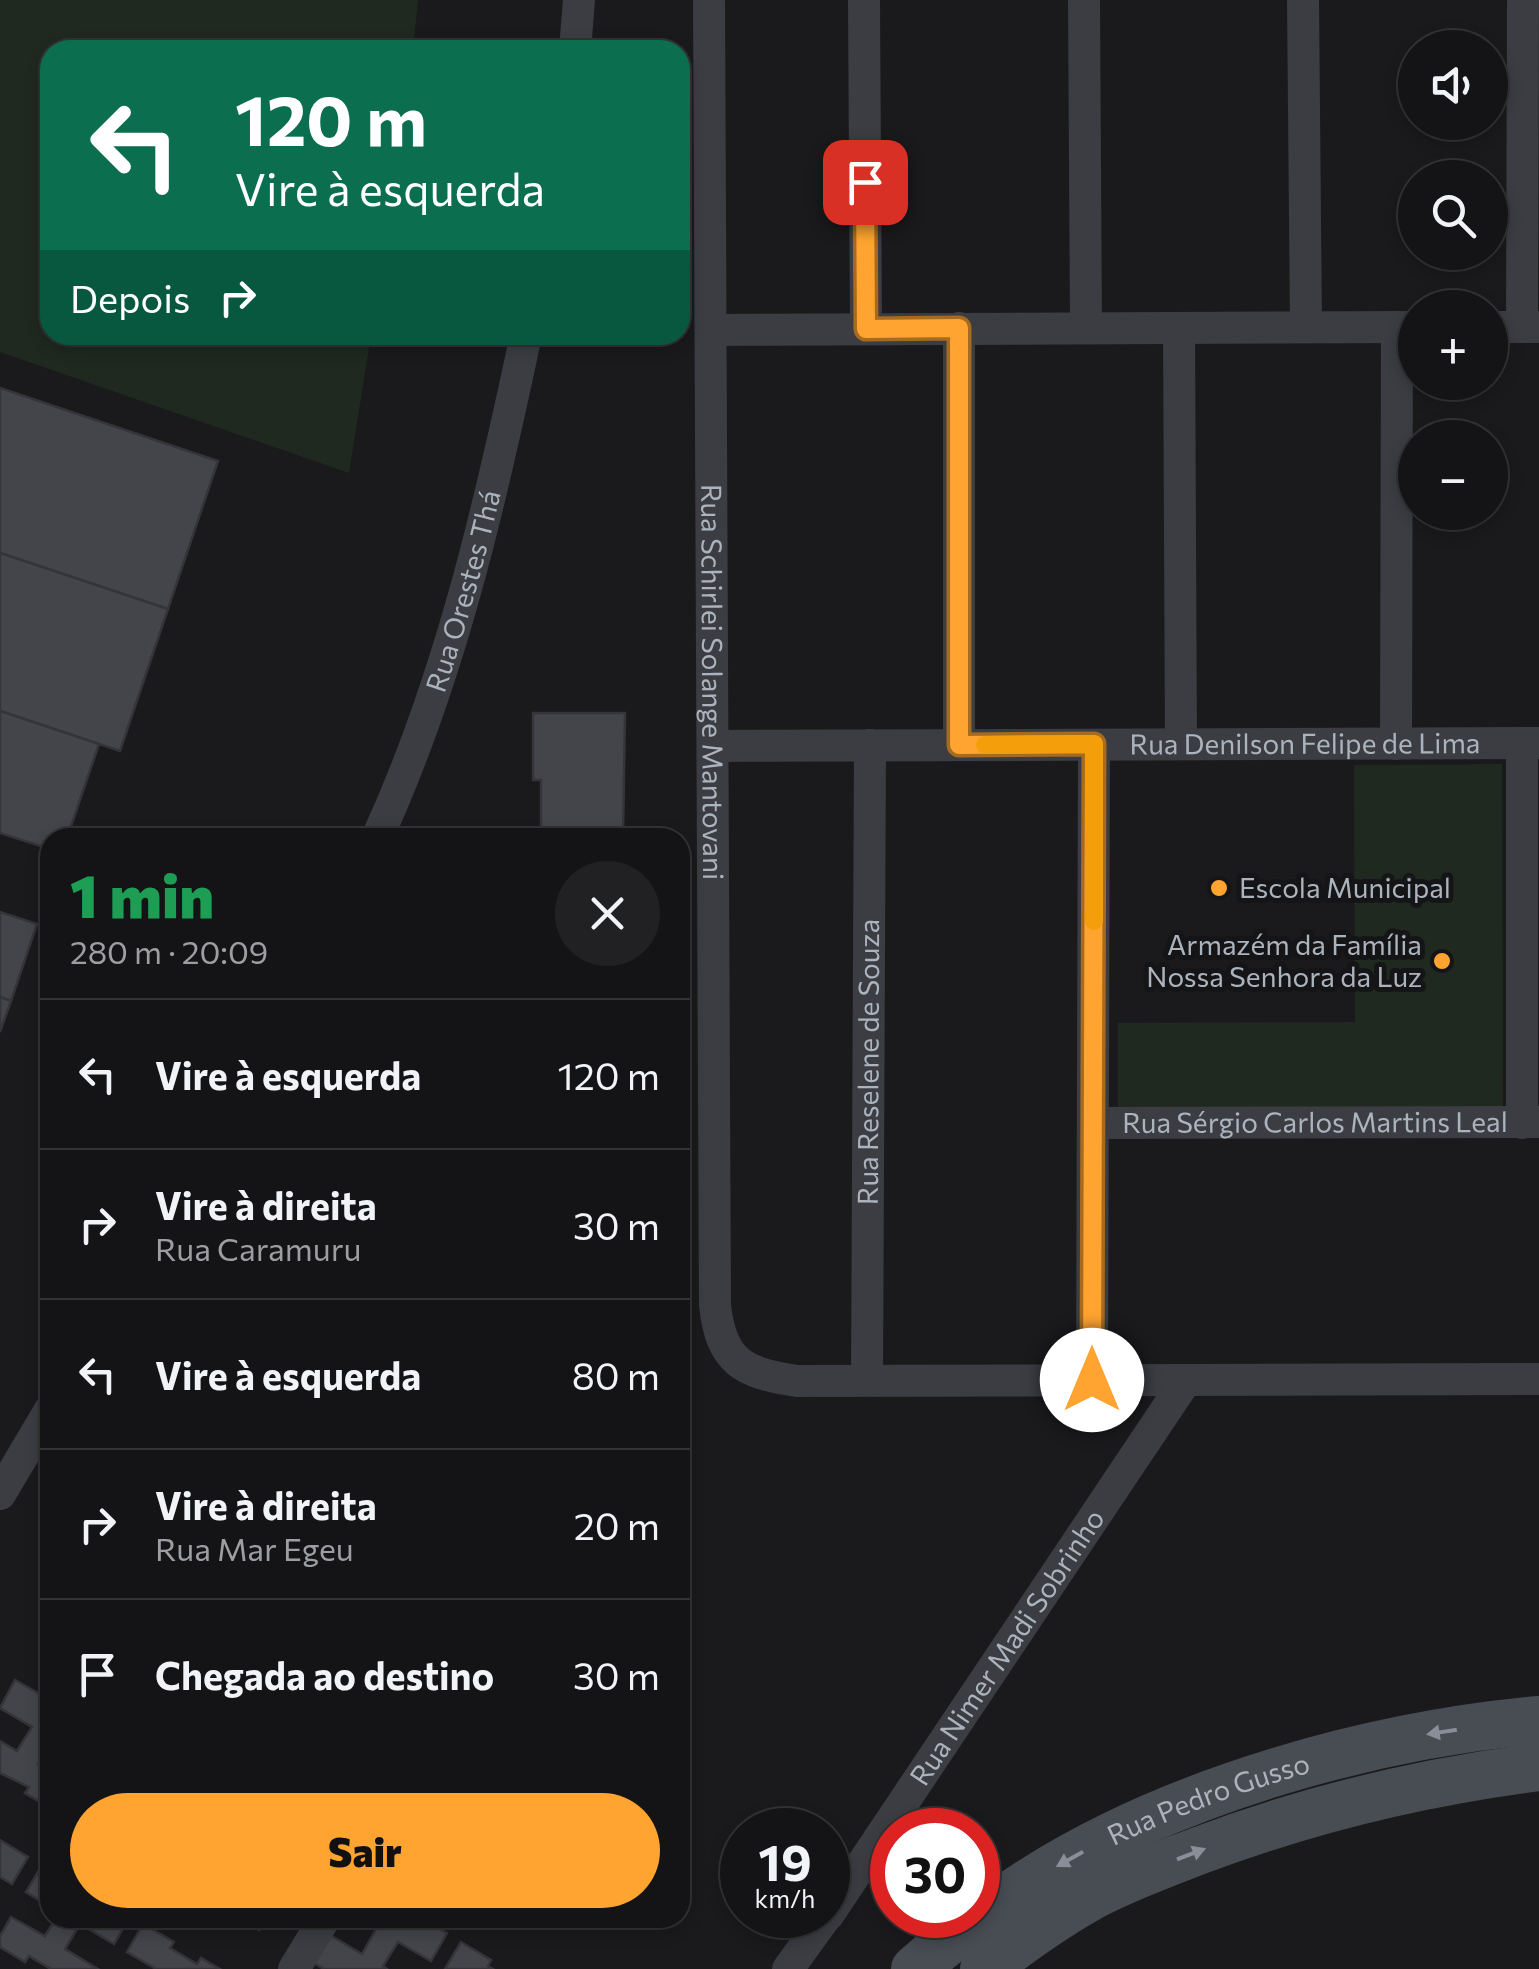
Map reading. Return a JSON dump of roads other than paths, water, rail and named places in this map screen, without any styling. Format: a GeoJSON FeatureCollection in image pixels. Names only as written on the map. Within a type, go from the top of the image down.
{"type":"FeatureCollection","features":[{"type":"Feature","properties":{"kind":"main road","name":"Rua Pedro Gusso"},"geometry":{"type":"LineString","coordinates":[[914,1969],[989,1908],[1038,1877],[1096,1844],[1166,1813],[1361,1749],[1430,1734],[1539,1720]]}},
{"type":"Feature","properties":{"kind":"main road","name":"Rua Pedro Gusso"},"geometry":{"type":"LineString","coordinates":[[984,1969],[1093,1896],[1222,1842],[1366,1797],[1479,1774],[1539,1767]]}},
{"type":"Feature","properties":{"kind":"street"},"geometry":{"type":"LineString","coordinates":[[576,40],[579,0]]}},
{"type":"Feature","properties":{"kind":"street","name":"Rua Schirlei Solange Mantovani"},"geometry":{"type":"LineString","coordinates":[[710,0],[714,1305],[722,1342],[732,1359],[747,1368],[784,1379],[867,1380]]}},
{"type":"Feature","properties":{"kind":"street"},"geometry":{"type":"LineString","coordinates":[[864,0],[866,329]]}},
{"type":"Feature","properties":{"kind":"street"},"geometry":{"type":"LineString","coordinates":[[1084,0],[1086,328]]}},
{"type":"Feature","properties":{"kind":"street"},"geometry":{"type":"LineString","coordinates":[[1304,0],[1306,327]]}},
{"type":"Feature","properties":{"kind":"street"},"geometry":{"type":"LineString","coordinates":[[1517,327],[1523,0]]}},
{"type":"Feature","properties":{"kind":"street"},"geometry":{"type":"LineString","coordinates":[[711,330],[1398,327]]}},
{"type":"Feature","properties":{"kind":"street"},"geometry":{"type":"LineString","coordinates":[[959,328],[959,745]]}},
{"type":"Feature","properties":{"kind":"street"},"geometry":{"type":"LineString","coordinates":[[1179,328],[1181,744]]}},
{"type":"Feature","properties":{"kind":"street","name":"Rua Orestes Thá"},"geometry":{"type":"LineString","coordinates":[[381,828],[415,746],[446,654],[476,550],[524,345]]}},
{"type":"Feature","properties":{"kind":"street"},"geometry":{"type":"LineString","coordinates":[[1396,744],[1404,400]]}},
{"type":"Feature","properties":{"kind":"street"},"geometry":{"type":"LineString","coordinates":[[1530,743],[1531,1122]]}},
{"type":"Feature","properties":{"kind":"street","name":"Rua Denilson Felipe de Lima"},"geometry":{"type":"LineString","coordinates":[[712,746],[1530,743]]}},
{"type":"Feature","properties":{"kind":"street"},"geometry":{"type":"LineString","coordinates":[[1092,1380],[1094,744]]}},
{"type":"Feature","properties":{"kind":"street","name":"Rua Reselene de Souza"},"geometry":{"type":"LineString","coordinates":[[867,1380],[870,746]]}},
{"type":"Feature","properties":{"kind":"street","name":"Rua Sérgio Carlos Martins Leal"},"geometry":{"type":"LineString","coordinates":[[1093,1123],[1531,1122]]}},
{"type":"Feature","properties":{"kind":"street"},"geometry":{"type":"LineString","coordinates":[[867,1380],[1539,1379]]}},
{"type":"Feature","properties":{"kind":"street","name":"Rua Nimer Madi Sobrinho"},"geometry":{"type":"LineString","coordinates":[[850,1881],[1186,1380]]}},
{"type":"Feature","properties":{"kind":"street"},"geometry":{"type":"LineString","coordinates":[[0,1494],[40,1427]]}},
{"type":"Feature","properties":{"kind":"street"},"geometry":{"type":"LineString","coordinates":[[294,1969],[319,1928]]}},
{"type":"Feature","properties":{"kind":"street","name":"Rua Nimer Madi Sobrinho"},"geometry":{"type":"LineString","coordinates":[[796,1962],[812,1938]]}},
{"type":"Feature","properties":{"kind":"place","name":"Escola Municipal"},"geometry":{"type":"Point","coordinates":[1219,888]}},
{"type":"Feature","properties":{"kind":"place","name":"Armazém da Família Nossa Senhora da Luz"},"geometry":{"type":"Point","coordinates":[1442,961]}}]}
